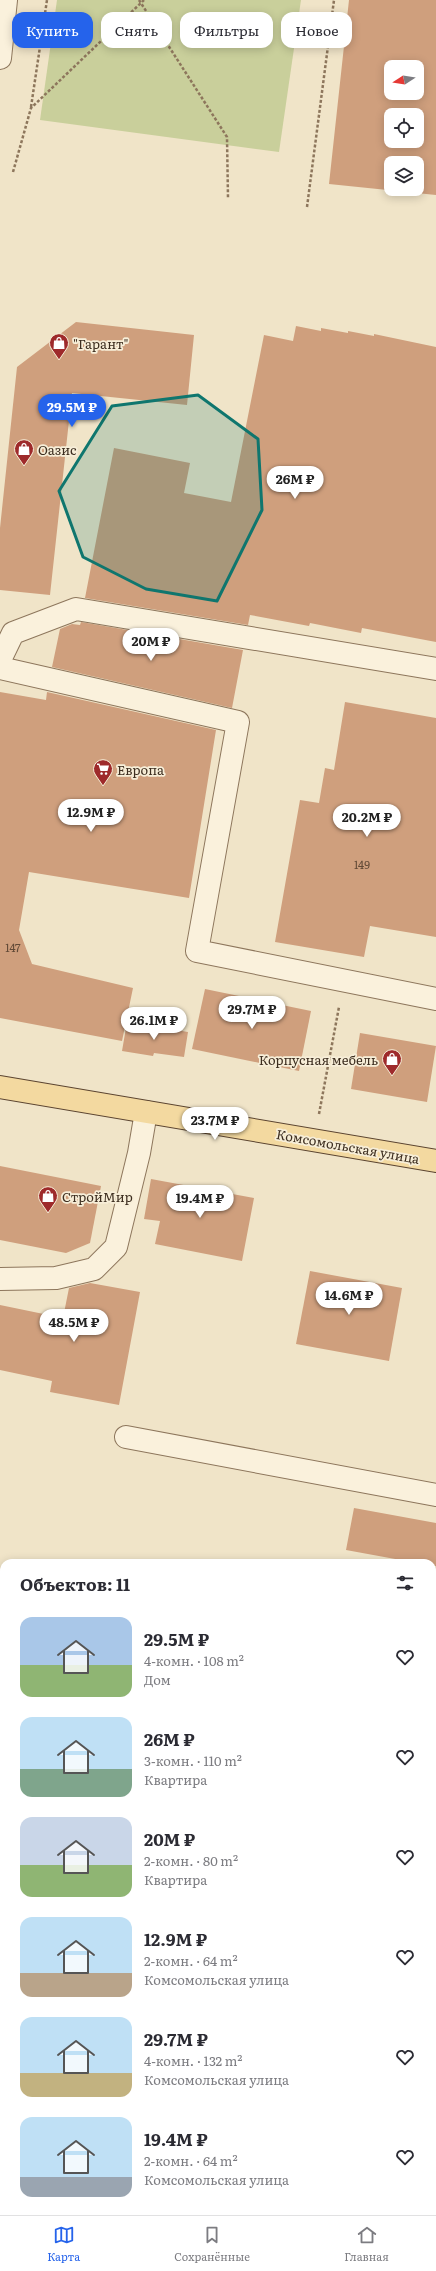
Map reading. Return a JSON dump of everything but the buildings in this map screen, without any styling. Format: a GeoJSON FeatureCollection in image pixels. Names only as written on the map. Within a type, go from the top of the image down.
{"type":"FeatureCollection","features":[{"type":"Feature","properties":{"kind":"main road","name":"Комсомольская улица"},"geometry":{"type":"LineString","coordinates":[[0,1087],[314,1140],[435,1156]]}},
{"type":"Feature","properties":{"kind":"street"},"geometry":{"type":"LineString","coordinates":[[0,58],[6,0]]}},
{"type":"Feature","properties":{"kind":"street"},"geometry":{"type":"LineString","coordinates":[[0,660],[13,633],[76,609],[436,669]]}},
{"type":"Feature","properties":{"kind":"street"},"geometry":{"type":"LineString","coordinates":[[0,668],[238,722],[197,951],[436,999]]}},
{"type":"Feature","properties":{"kind":"street"},"geometry":{"type":"LineString","coordinates":[[0,1279],[56,1278],[94,1269],[116,1247],[139,1153],[146,1112]]}},
{"type":"Feature","properties":{"kind":"street"},"geometry":{"type":"LineString","coordinates":[[126,1437],[436,1495]]}},
{"type":"Feature","properties":{"kind":"path"},"geometry":{"type":"LineString","coordinates":[[13,172],[31,108],[47,0]]}},
{"type":"Feature","properties":{"kind":"path"},"geometry":{"type":"LineString","coordinates":[[139,0],[227,137],[228,198]]}},
{"type":"Feature","properties":{"kind":"path"},"geometry":{"type":"LineString","coordinates":[[31,108],[144,0]]}},
{"type":"Feature","properties":{"kind":"path"},"geometry":{"type":"LineString","coordinates":[[307,207],[334,0]]}},
{"type":"Feature","properties":{"kind":"path"},"geometry":{"type":"LineString","coordinates":[[314,1140],[343,980]]}},
{"type":"Feature","properties":{"kind":"highlighted area"},"geometry":{"type":"Polygon","coordinates":[[[198,395],[258,439],[262,510],[217,601],[146,589],[83,557],[59,491],[112,406],[198,395]]]}},
{"type":"Feature","properties":{"kind":"green space"},"geometry":{"type":"Polygon","coordinates":[[[57,0],[301,0],[299,12],[281,12],[281,48],[294,48],[279,152],[40,120],[50,48],[93,48],[93,12],[55,12],[57,0]]]}},
{"type":"Feature","properties":{"kind":"place","name":"\"Гарант\""},"geometry":{"type":"Point","coordinates":[59,360]}},
{"type":"Feature","properties":{"kind":"place","name":"Оазис"},"geometry":{"type":"Point","coordinates":[24,466]}},
{"type":"Feature","properties":{"kind":"place","name":"Европа"},"geometry":{"type":"Point","coordinates":[103,786]}},
{"type":"Feature","properties":{"kind":"place","name":"Корпусная мебель"},"geometry":{"type":"Point","coordinates":[392,1076]}},
{"type":"Feature","properties":{"kind":"place","name":"СтройМир"},"geometry":{"type":"Point","coordinates":[48,1213]}}]}
